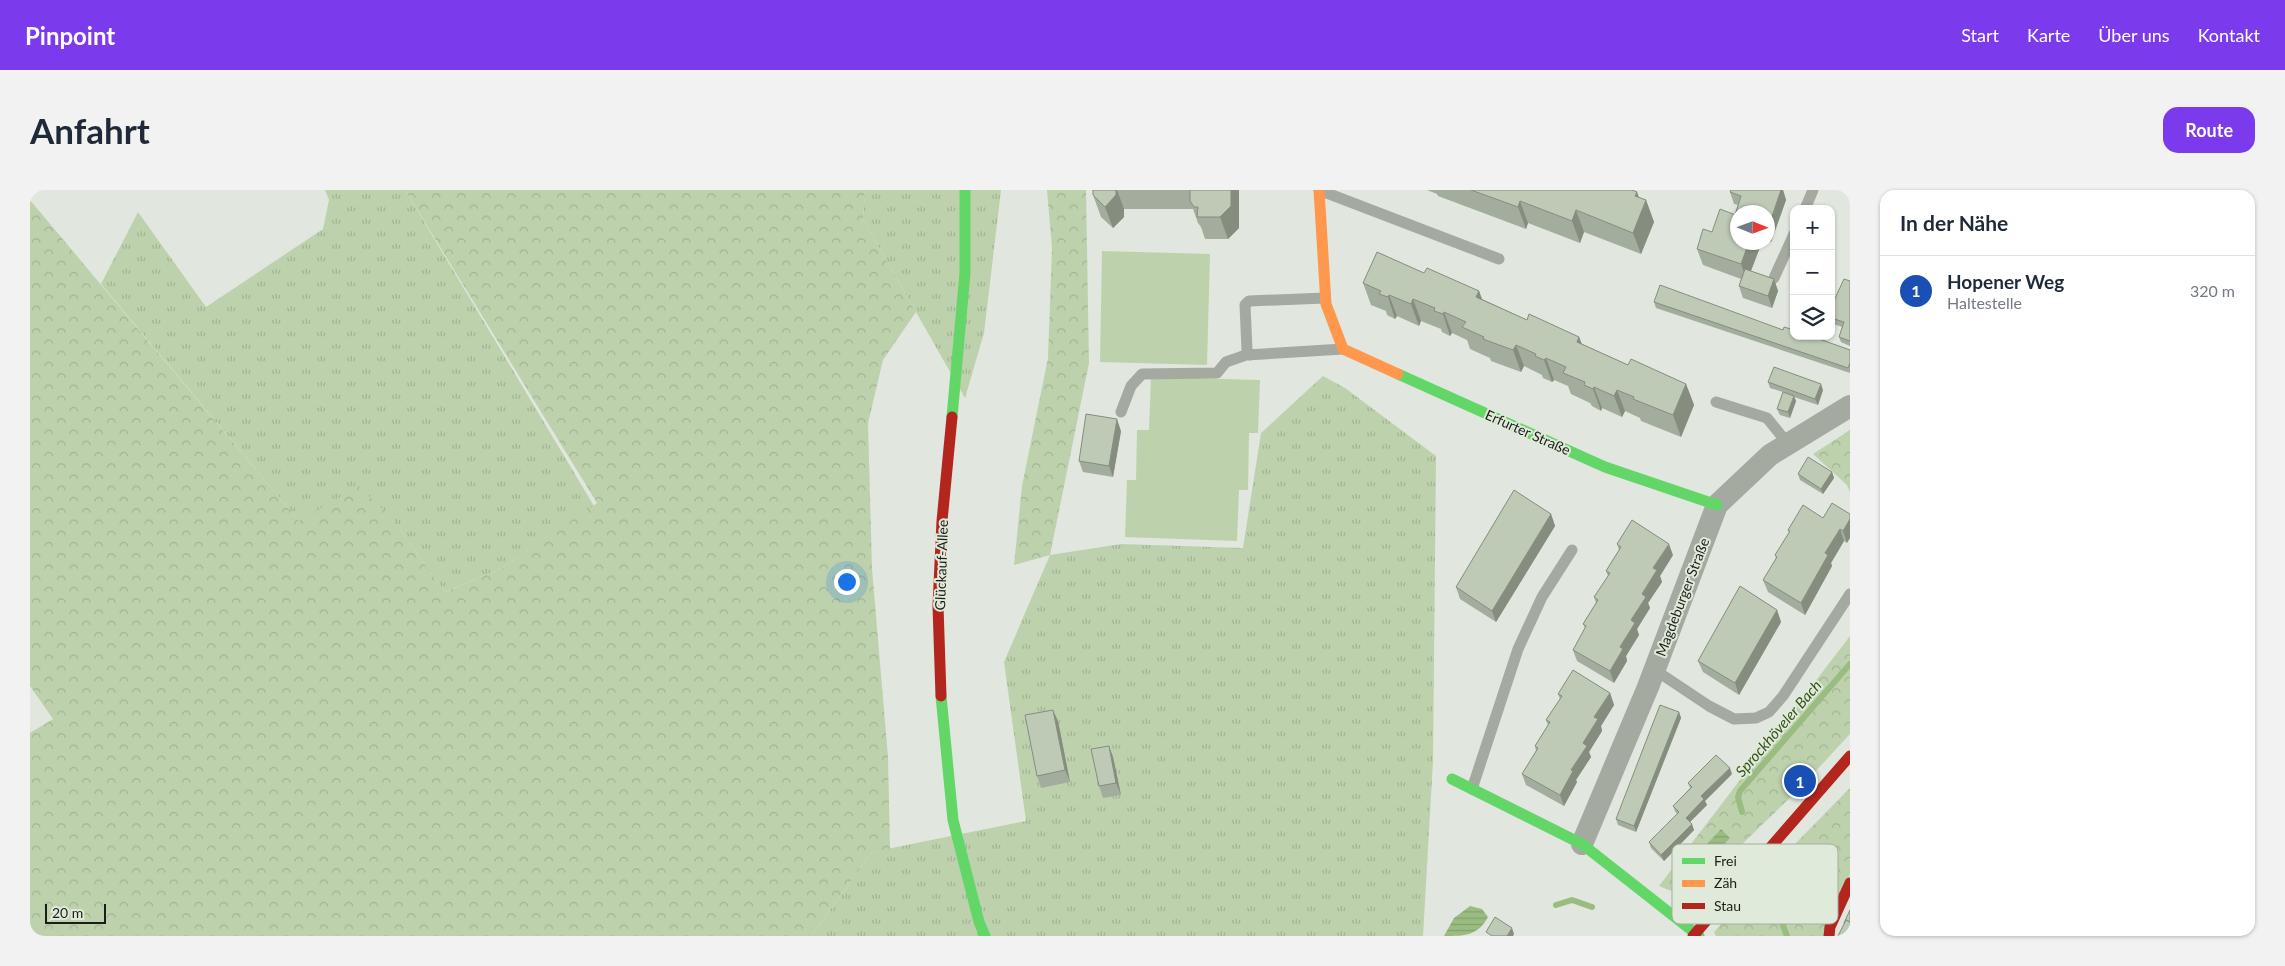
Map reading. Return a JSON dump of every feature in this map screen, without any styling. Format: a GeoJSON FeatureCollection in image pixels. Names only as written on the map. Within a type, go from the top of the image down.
{"type":"FeatureCollection","features":[{"type":"Feature","properties":{"kind":"main road","name":"Glückauf-Allee"},"geometry":{"type":"LineString","coordinates":[[965,190],[965,273],[942,521],[938,606],[942,718],[954,820],[979,922],[985,936]]}},
{"type":"Feature","properties":{"kind":"main road"},"geometry":{"type":"LineString","coordinates":[[1319,190],[1326,304],[1343,349]]}},
{"type":"Feature","properties":{"kind":"main road","name":"Erfurter Straße"},"geometry":{"type":"LineString","coordinates":[[1343,349],[1605,467],[1716,505]]}},
{"type":"Feature","properties":{"kind":"main road"},"geometry":{"type":"LineString","coordinates":[[1774,844],[1850,756]]}},
{"type":"Feature","properties":{"kind":"main road"},"geometry":{"type":"LineString","coordinates":[[1452,779],[1582,844],[1672,916]]}},
{"type":"Feature","properties":{"kind":"main road"},"geometry":{"type":"LineString","coordinates":[[1838,909],[1850,883]]}},
{"type":"Feature","properties":{"kind":"main road"},"geometry":{"type":"LineString","coordinates":[[1682,924],[1696,935],[1705,924]]}},
{"type":"Feature","properties":{"kind":"street","name":"Magdeburger Straße"},"geometry":{"type":"LineString","coordinates":[[1582,844],[1655,670],[1716,505],[1770,455],[1850,406]]}},
{"type":"Feature","properties":{"kind":"lane"},"geometry":{"type":"LineString","coordinates":[[1319,190],[1499,259]]}},
{"type":"Feature","properties":{"kind":"lane"},"geometry":{"type":"LineString","coordinates":[[1806,205],[1812,190]]}},
{"type":"Feature","properties":{"kind":"lane"},"geometry":{"type":"LineString","coordinates":[[1774,278],[1790,243]]}},
{"type":"Feature","properties":{"kind":"lane"},"geometry":{"type":"LineString","coordinates":[[1250,355],[1247,350],[1246,305],[1249,301],[1326,298]]}},
{"type":"Feature","properties":{"kind":"lane"},"geometry":{"type":"LineString","coordinates":[[1121,412],[1131,386],[1142,374],[1217,373],[1226,362],[1250,355],[1343,349]]}},
{"type":"Feature","properties":{"kind":"lane"},"geometry":{"type":"LineString","coordinates":[[1716,402],[1766,418],[1788,444]]}},
{"type":"Feature","properties":{"kind":"lane"},"geometry":{"type":"LineString","coordinates":[[1472,789],[1518,649],[1542,597],[1572,550]]}},
{"type":"Feature","properties":{"kind":"lane"},"geometry":{"type":"LineString","coordinates":[[1655,670],[1709,706],[1734,720],[1756,718],[1769,712],[1783,696],[1850,594]]}},
{"type":"Feature","properties":{"kind":"green space"},"geometry":{"type":"Polygon","coordinates":[[[325,190],[405,190],[594,506],[502,568],[445,592],[391,518],[299,521],[101,284],[138,212],[206,307],[323,229],[329,200],[325,190]]]}},
{"type":"Feature","properties":{"kind":"green space"},"geometry":{"type":"Polygon","coordinates":[[[405,190],[865,190],[863,219],[916,312],[883,360],[868,423],[872,569],[888,757],[890,849],[872,852],[811,936],[30,936],[30,733],[53,719],[30,686],[30,200],[299,521],[359,486],[391,518],[445,592],[502,568],[597,503],[405,190]]]}},
{"type":"Feature","properties":{"kind":"green space"},"geometry":{"type":"Polygon","coordinates":[[[865,190],[1001,190],[984,333],[965,398],[863,219],[865,190]]]}},
{"type":"Feature","properties":{"kind":"green space"},"geometry":{"type":"Polygon","coordinates":[[[1047,190],[1086,190],[1089,363],[1050,555],[1014,565],[1022,486],[1048,358],[1052,248],[1047,190]]]}},
{"type":"Feature","properties":{"kind":"green space"},"geometry":{"type":"Polygon","coordinates":[[[1102,251],[1210,254],[1207,365],[1100,362],[1102,251]]]}},
{"type":"Feature","properties":{"kind":"green space"},"geometry":{"type":"Polygon","coordinates":[[[1323,376],[1345,388],[1436,456],[1433,761],[1423,936],[811,936],[872,852],[1026,821],[1004,662],[1050,555],[1121,544],[1243,548],[1261,433],[1323,376]]]}},
{"type":"Feature","properties":{"kind":"green space"},"geometry":{"type":"Polygon","coordinates":[[[1151,377],[1260,380],[1258,433],[1249,433],[1248,490],[1239,490],[1237,541],[1125,537],[1127,480],[1136,480],[1137,430],[1149,430],[1151,377]]]}},
{"type":"Feature","properties":{"kind":"green space"},"geometry":{"type":"Polygon","coordinates":[[[1850,430],[1850,492],[1847,485],[1813,454],[1850,430]]]}},
{"type":"Feature","properties":{"kind":"green space"},"geometry":{"type":"Polygon","coordinates":[[[1850,636],[1850,734],[1800,788],[1742,844],[1691,844],[1850,636]]]}},
{"type":"Feature","properties":{"kind":"green space"},"geometry":{"type":"Polygon","coordinates":[[[1850,788],[1850,874],[1838,903],[1838,844],[1795,844],[1850,788]]]}},
{"type":"Feature","properties":{"kind":"green space"},"geometry":{"type":"Polygon","coordinates":[[[1672,869],[1672,891],[1659,886],[1672,869]]]}},
{"type":"Feature","properties":{"kind":"green space"},"geometry":{"type":"Polygon","coordinates":[[[1721,924],[1829,924],[1824,936],[1716,936],[1714,932],[1721,924]]]}},
{"type":"Feature","properties":{"kind":"shaded area"},"geometry":{"type":"Polygon","coordinates":[[[1721,829],[1730,838],[1724,844],[1707,844],[1721,829]]]}},
{"type":"Feature","properties":{"kind":"shaded area"},"geometry":{"type":"Polygon","coordinates":[[[1470,906],[1482,909],[1488,917],[1480,928],[1470,934],[1444,936],[1454,918],[1470,906]]]}},
{"type":"Feature","properties":{"kind":"building"},"geometry":{"type":"Polygon","coordinates":[[[1093,190],[1116,190],[1116,195],[1105,207],[1093,195],[1093,190]]]}},
{"type":"Feature","properties":{"kind":"building"},"geometry":{"type":"Polygon","coordinates":[[[1190,190],[1231,190],[1231,206],[1220,217],[1197,217],[1198,207],[1194,207],[1190,201],[1190,190]]]}},
{"type":"Feature","properties":{"kind":"building"},"geometry":{"type":"Polygon","coordinates":[[[1471,190],[1632,190],[1637,192],[1635,196],[1646,200],[1633,233],[1576,210],[1572,221],[1520,201],[1518,207],[1471,190]]]}},
{"type":"Feature","properties":{"kind":"building"},"geometry":{"type":"Polygon","coordinates":[[[1731,190],[1781,190],[1775,208],[1775,205],[1738,205],[1741,196],[1730,192],[1731,190]]]}},
{"type":"Feature","properties":{"kind":"building"},"geometry":{"type":"Polygon","coordinates":[[[1720,209],[1730,213],[1730,250],[1746,250],[1741,264],[1697,249],[1703,229],[1712,232],[1720,209]]]}},
{"type":"Feature","properties":{"kind":"building"},"geometry":{"type":"Polygon","coordinates":[[[1377,252],[1424,273],[1427,268],[1479,291],[1476,297],[1527,320],[1529,314],[1579,337],[1577,342],[1628,365],[1631,359],[1686,384],[1673,415],[1633,399],[1634,397],[1617,390],[1614,396],[1594,387],[1593,389],[1584,385],[1585,382],[1563,373],[1566,367],[1546,358],[1544,360],[1535,356],[1536,354],[1516,345],[1513,350],[1483,339],[1484,337],[1462,327],[1466,322],[1444,312],[1443,314],[1434,311],[1435,308],[1413,299],[1411,304],[1389,295],[1388,297],[1379,294],[1381,291],[1363,283],[1377,252]]]}},
{"type":"Feature","properties":{"kind":"building"},"geometry":{"type":"Polygon","coordinates":[[[1745,269],[1774,279],[1768,296],[1739,286],[1745,269]]]}},
{"type":"Feature","properties":{"kind":"building"},"geometry":{"type":"Polygon","coordinates":[[[1844,279],[1850,281],[1850,341],[1839,337],[1844,322],[1835,319],[1835,298],[1844,279]]]}},
{"type":"Feature","properties":{"kind":"building"},"geometry":{"type":"Polygon","coordinates":[[[1660,285],[1783,330],[1784,327],[1790,329],[1790,340],[1822,340],[1850,350],[1850,363],[1848,368],[1654,302],[1660,285]]]}},
{"type":"Feature","properties":{"kind":"building"},"geometry":{"type":"Polygon","coordinates":[[[1774,367],[1821,384],[1815,399],[1768,382],[1774,367]]]}},
{"type":"Feature","properties":{"kind":"building"},"geometry":{"type":"Polygon","coordinates":[[[1783,392],[1794,396],[1788,412],[1777,409],[1783,392]]]}},
{"type":"Feature","properties":{"kind":"building"},"geometry":{"type":"Polygon","coordinates":[[[1086,414],[1117,419],[1109,466],[1079,461],[1086,414]]]}},
{"type":"Feature","properties":{"kind":"building"},"geometry":{"type":"Polygon","coordinates":[[[1808,457],[1832,472],[1821,489],[1798,474],[1808,457]]]}},
{"type":"Feature","properties":{"kind":"building"},"geometry":{"type":"Polygon","coordinates":[[[1514,490],[1551,514],[1492,611],[1456,587],[1514,490]]]}},
{"type":"Feature","properties":{"kind":"building"},"geometry":{"type":"Polygon","coordinates":[[[1832,503],[1850,514],[1850,519],[1843,531],[1840,529],[1825,553],[1828,555],[1801,603],[1763,580],[1777,557],[1775,555],[1803,505],[1823,518],[1832,503]]]}},
{"type":"Feature","properties":{"kind":"building"},"geometry":{"type":"Polygon","coordinates":[[[1632,520],[1669,544],[1653,568],[1657,570],[1642,594],[1646,597],[1631,620],[1635,623],[1620,647],[1623,649],[1610,671],[1573,650],[1586,626],[1583,624],[1598,600],[1594,597],[1610,573],[1606,571],[1621,547],[1617,544],[1632,520]]]}},
{"type":"Feature","properties":{"kind":"building"},"geometry":{"type":"Polygon","coordinates":[[[1740,586],[1777,610],[1735,683],[1698,661],[1740,586]]]}},
{"type":"Feature","properties":{"kind":"building"},"geometry":{"type":"Polygon","coordinates":[[[1573,670],[1610,693],[1594,717],[1598,719],[1583,743],[1587,746],[1571,770],[1573,771],[1560,795],[1522,774],[1538,748],[1535,746],[1550,722],[1546,720],[1562,696],[1558,694],[1573,670]]]}},
{"type":"Feature","properties":{"kind":"building"},"geometry":{"type":"Polygon","coordinates":[[[1660,705],[1679,712],[1634,826],[1616,819],[1660,705]]]}},
{"type":"Feature","properties":{"kind":"building"},"geometry":{"type":"Polygon","coordinates":[[[1053,710],[1065,770],[1037,776],[1025,715],[1053,710]]]}},
{"type":"Feature","properties":{"kind":"building"},"geometry":{"type":"Polygon","coordinates":[[[1109,746],[1116,783],[1099,786],[1091,749],[1109,746]]]}},
{"type":"Feature","properties":{"kind":"building"},"geometry":{"type":"Polygon","coordinates":[[[1716,755],[1730,768],[1701,796],[1704,799],[1686,818],[1692,824],[1661,855],[1649,842],[1679,812],[1673,806],[1692,787],[1688,783],[1716,755]]]}},
{"type":"Feature","properties":{"kind":"building"},"geometry":{"type":"Polygon","coordinates":[[[1850,910],[1850,922],[1846,920],[1844,923],[1850,910]]]}},
{"type":"Feature","properties":{"kind":"building"},"geometry":{"type":"Polygon","coordinates":[[[1495,917],[1512,928],[1507,936],[1492,936],[1486,932],[1495,917]]]}},
{"type":"Feature","properties":{"kind":"building"},"geometry":{"type":"Polygon","coordinates":[[[1846,920],[1850,922],[1850,936],[1838,936],[1846,920]]]}},
{"type":"Feature","properties":{"kind":"waterway","name":"Sprockhöveler Bach"},"geometry":{"type":"LineString","coordinates":[[1742,812],[1738,797],[1740,791],[1850,664]]}},
{"type":"Feature","properties":{"kind":"waterway"},"geometry":{"type":"LineString","coordinates":[[1556,905],[1572,900],[1592,907]]}},
{"type":"Feature","properties":{"kind":"waterway","name":"Sprockhöveler Bach"},"geometry":{"type":"LineString","coordinates":[[1782,924],[1787,936]]}},
{"type":"Feature","properties":{"kind":"traffic: fast"},"geometry":{"type":"LineString","coordinates":[[952,417],[965,273],[965,190]]}},
{"type":"Feature","properties":{"kind":"traffic: fast"},"geometry":{"type":"LineString","coordinates":[[1398,374],[1605,467],[1717,505]]}},
{"type":"Feature","properties":{"kind":"traffic: fast"},"geometry":{"type":"LineString","coordinates":[[941,696],[953,820],[979,922],[985,936]]}},
{"type":"Feature","properties":{"kind":"traffic: fast"},"geometry":{"type":"LineString","coordinates":[[1452,779],[1582,844],[1672,915]]}},
{"type":"Feature","properties":{"kind":"traffic: fast"},"geometry":{"type":"LineString","coordinates":[[1684,924],[1699,936]]}},
{"type":"Feature","properties":{"kind":"traffic: slow"},"geometry":{"type":"LineString","coordinates":[[1319,190],[1326,304],[1343,349],[1398,374]]}},
{"type":"Feature","properties":{"kind":"traffic: jam"},"geometry":{"type":"LineString","coordinates":[[941,696],[938,606],[942,521],[952,417]]}},
{"type":"Feature","properties":{"kind":"traffic: jam"},"geometry":{"type":"LineString","coordinates":[[1773,844],[1850,756]]}},
{"type":"Feature","properties":{"kind":"traffic: jam"},"geometry":{"type":"LineString","coordinates":[[1838,909],[1850,883]]}},
{"type":"Feature","properties":{"kind":"traffic: jam"},"geometry":{"type":"LineString","coordinates":[[1693,936],[1703,924]]}},
{"type":"Feature","properties":{"kind":"traffic: jam"},"geometry":{"type":"LineString","coordinates":[[1829,936],[1831,924]]}},
{"type":"Feature","properties":{"kind":"place","name":"Hopener Weg"},"geometry":{"type":"Point","coordinates":[1800,781]}}]}
